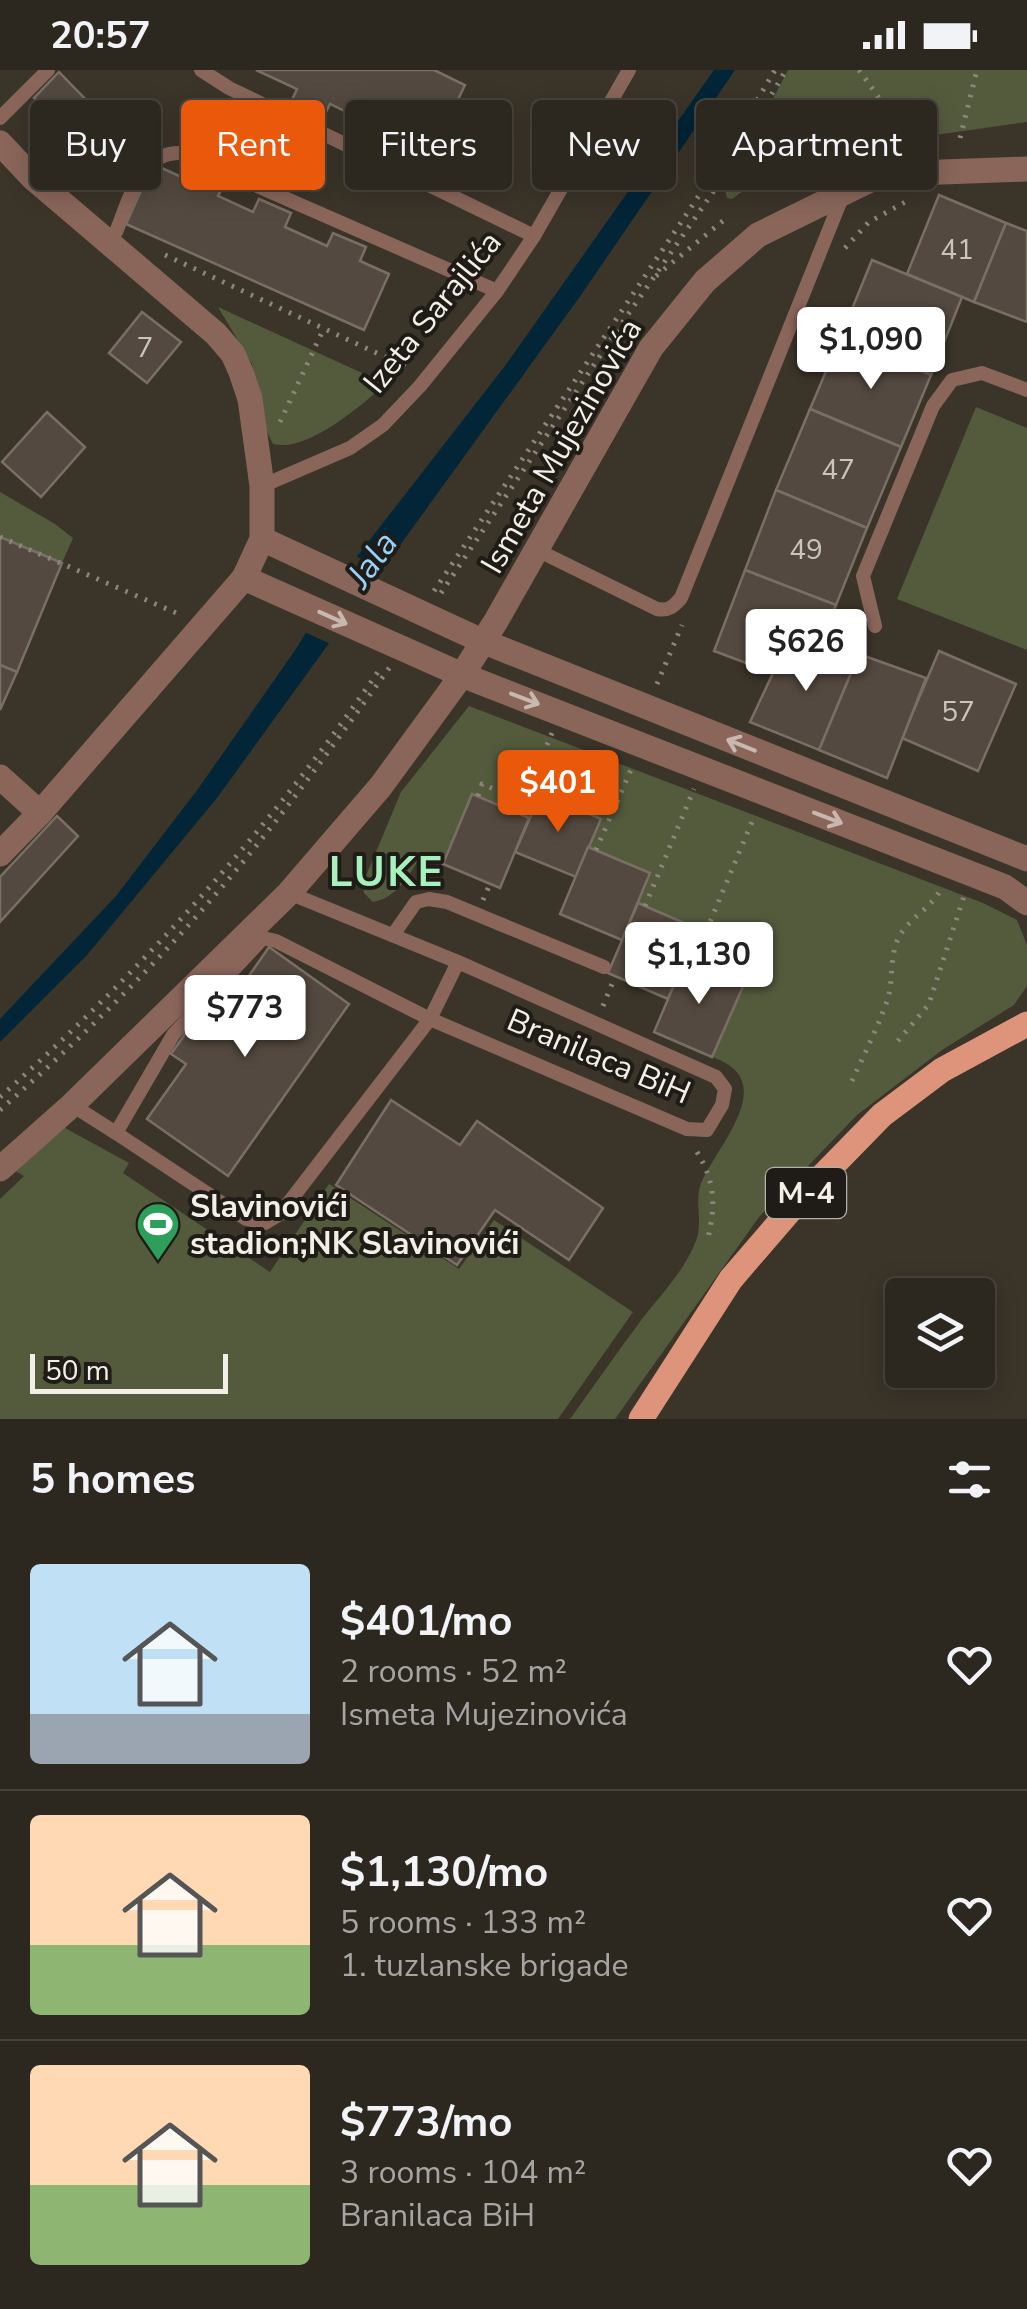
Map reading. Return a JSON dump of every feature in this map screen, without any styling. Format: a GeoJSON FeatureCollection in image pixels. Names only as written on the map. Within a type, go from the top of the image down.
{"type":"FeatureCollection","features":[{"type":"Feature","properties":{"kind":"main road","name":"M-4"},"geometry":{"type":"LineString","coordinates":[[642,1419],[732,1279],[799,1200],[882,1115],[942,1070],[1027,1024]]}},
{"type":"Feature","properties":{"kind":"street"},"geometry":{"type":"LineString","coordinates":[[0,143],[34,178],[216,334],[233,354],[250,399],[262,486],[262,539],[244,578],[0,854]]}},
{"type":"Feature","properties":{"kind":"street","name":"Ismeta Mujezinovića"},"geometry":{"type":"LineString","coordinates":[[937,172],[1027,169]]}},
{"type":"Feature","properties":{"kind":"street","name":"Ismeta Mujezinovića"},"geometry":{"type":"LineString","coordinates":[[462,674],[650,348],[705,282],[758,235],[845,190]]}},
{"type":"Feature","properties":{"kind":"street"},"geometry":{"type":"LineString","coordinates":[[262,539],[482,641],[1027,858]]}},
{"type":"Feature","properties":{"kind":"street"},"geometry":{"type":"LineString","coordinates":[[244,578],[462,674],[1005,887],[1027,903]]}},
{"type":"Feature","properties":{"kind":"street"},"geometry":{"type":"LineString","coordinates":[[0,1169],[72,1105],[289,893],[382,786],[462,674]]}},
{"type":"Feature","properties":{"kind":"street"},"geometry":{"type":"LineString","coordinates":[[0,777],[40,813]]}},
{"type":"Feature","properties":{"kind":"lane"},"geometry":{"type":"LineString","coordinates":[[0,118],[48,70]]}},
{"type":"Feature","properties":{"kind":"lane"},"geometry":{"type":"LineString","coordinates":[[200,70],[534,236]]}},
{"type":"Feature","properties":{"kind":"lane","name":"Izeta Sarajlića"},"geometry":{"type":"LineString","coordinates":[[262,486],[350,448],[382,425],[428,376],[497,291],[534,236],[629,70]]}},
{"type":"Feature","properties":{"kind":"lane"},"geometry":{"type":"LineString","coordinates":[[116,232],[140,175],[153,158],[182,153],[497,291]]}},
{"type":"Feature","properties":{"kind":"lane"},"geometry":{"type":"LineString","coordinates":[[536,550],[656,609],[667,610],[681,598],[845,190]]}},
{"type":"Feature","properties":{"kind":"lane"},"geometry":{"type":"LineString","coordinates":[[875,626],[863,576],[933,406],[952,380],[982,373],[1027,390]]}},
{"type":"Feature","properties":{"kind":"lane","name":"Branilaca BiH"},"geometry":{"type":"LineString","coordinates":[[289,893],[458,962],[722,1081],[722,1105],[708,1130],[688,1129],[430,1019]]}},
{"type":"Feature","properties":{"kind":"lane"},"geometry":{"type":"LineString","coordinates":[[393,936],[416,902],[447,902],[610,972]]}},
{"type":"Feature","properties":{"kind":"lane"},"geometry":{"type":"LineString","coordinates":[[116,1133],[173,1035],[263,938],[430,1019]]}},
{"type":"Feature","properties":{"kind":"lane"},"geometry":{"type":"LineString","coordinates":[[72,1105],[246,1220],[269,1222],[280,1214],[430,1019],[458,962]]}},
{"type":"Feature","properties":{"kind":"path"},"geometry":{"type":"LineString","coordinates":[[418,613],[720,182],[786,70]]}},
{"type":"Feature","properties":{"kind":"path"},"geometry":{"type":"LineString","coordinates":[[858,70],[880,100]]}},
{"type":"Feature","properties":{"kind":"path"},"geometry":{"type":"LineString","coordinates":[[960,138],[978,70]]}},
{"type":"Feature","properties":{"kind":"path"},"geometry":{"type":"LineString","coordinates":[[842,251],[869,222],[922,196]]}},
{"type":"Feature","properties":{"kind":"path"},"geometry":{"type":"LineString","coordinates":[[650,282],[724,220]]}},
{"type":"Feature","properties":{"kind":"path"},"geometry":{"type":"LineString","coordinates":[[116,232],[428,376]]}},
{"type":"Feature","properties":{"kind":"path"},"geometry":{"type":"LineString","coordinates":[[278,426],[324,328]]}},
{"type":"Feature","properties":{"kind":"path"},"geometry":{"type":"LineString","coordinates":[[0,537],[204,624]]}},
{"type":"Feature","properties":{"kind":"path"},"geometry":{"type":"LineString","coordinates":[[655,690],[686,616]]}},
{"type":"Feature","properties":{"kind":"path"},"geometry":{"type":"LineString","coordinates":[[0,1110],[137,979],[226,883],[346,728],[395,645]]}},
{"type":"Feature","properties":{"kind":"path"},"geometry":{"type":"LineString","coordinates":[[519,814],[554,730]]}},
{"type":"Feature","properties":{"kind":"path"},"geometry":{"type":"LineString","coordinates":[[596,850],[634,762]]}},
{"type":"Feature","properties":{"kind":"path"},"geometry":{"type":"LineString","coordinates":[[478,796],[482,784],[524,802]]}},
{"type":"Feature","properties":{"kind":"path"},"geometry":{"type":"LineString","coordinates":[[645,906],[695,786]]}},
{"type":"Feature","properties":{"kind":"path"},"geometry":{"type":"LineString","coordinates":[[694,960],[758,810]]}},
{"type":"Feature","properties":{"kind":"path"},"geometry":{"type":"LineString","coordinates":[[852,1081],[888,1000],[899,938],[913,916],[935,901],[944,883]]}},
{"type":"Feature","properties":{"kind":"path"},"geometry":{"type":"LineString","coordinates":[[898,1041],[929,1004],[966,891]]}},
{"type":"Feature","properties":{"kind":"path"},"geometry":{"type":"LineString","coordinates":[[595,1023],[610,972]]}},
{"type":"Feature","properties":{"kind":"path"},"geometry":{"type":"LineString","coordinates":[[137,979],[147,988]]}},
{"type":"Feature","properties":{"kind":"path"},"geometry":{"type":"LineString","coordinates":[[697,1152],[714,1190],[708,1238]]}},
{"type":"Feature","properties":{"kind":"green space"},"geometry":{"type":"Polygon","coordinates":[[[788,70],[1027,70],[1027,122],[937,135],[937,100],[772,100],[788,70]]]}},
{"type":"Feature","properties":{"kind":"green space"},"geometry":{"type":"Polygon","coordinates":[[[725,190],[744,190],[732,199],[727,198],[725,190]]]}},
{"type":"Feature","properties":{"kind":"green space"},"geometry":{"type":"Polygon","coordinates":[[[218,307],[386,384],[318,435],[287,445],[273,444],[266,430],[252,364],[218,307]]]}},
{"type":"Feature","properties":{"kind":"green space"},"geometry":{"type":"Polygon","coordinates":[[[976,407],[1027,428],[1027,650],[897,599],[976,407]]]}},
{"type":"Feature","properties":{"kind":"green space"},"geometry":{"type":"Polygon","coordinates":[[[0,492],[73,538],[62,563],[0,537],[0,492]]]}},
{"type":"Feature","properties":{"kind":"green space"},"geometry":{"type":"Polygon","coordinates":[[[469,706],[983,903],[1017,920],[1027,945],[1027,986],[1014,1005],[942,1050],[857,1115],[759,1217],[615,1419],[570,1419],[678,1273],[695,1243],[701,1183],[731,1132],[744,1096],[742,1081],[732,1067],[712,1057],[745,982],[686,957],[698,929],[638,903],[650,873],[588,847],[600,818],[541,793],[529,818],[472,794],[443,864],[419,859],[394,892],[373,902],[364,893],[363,883],[401,792],[469,706]]]}},
{"type":"Feature","properties":{"kind":"green space"},"geometry":{"type":"Polygon","coordinates":[[[65,1128],[129,1163],[123,1173],[270,1272],[329,1184],[459,1269],[494,1220],[633,1312],[558,1419],[0,1419],[0,1199],[24,1176],[10,1168],[53,1132],[65,1128]]]}},
{"type":"Feature","properties":{"kind":"water"},"geometry":{"type":"Polygon","coordinates":[[[714,70],[735,70],[714,100],[696,100],[696,127],[676,156],[676,124],[714,70]]]}},
{"type":"Feature","properties":{"kind":"water","name":"Jala"},"geometry":{"type":"Polygon","coordinates":[[[629,190],[653,190],[217,798],[87,955],[0,1042],[0,1019],[116,896],[198,789],[296,649],[334,586],[505,366],[629,190]]]}},
{"type":"Feature","properties":{"kind":"pier"},"geometry":{"type":"Polygon","coordinates":[[[353,555],[387,570],[333,645],[302,631],[353,555]]]}},
{"type":"Feature","properties":{"kind":"building"},"geometry":{"type":"Polygon","coordinates":[[[256,70],[434,70],[465,85],[458,100],[345,100],[345,111],[330,104],[325,114],[325,100],[292,100],[297,89],[256,70]]]}},
{"type":"Feature","properties":{"kind":"building"},"geometry":{"type":"Polygon","coordinates":[[[59,72],[86,100],[36,100],[59,72]]]}},
{"type":"Feature","properties":{"kind":"building"},"geometry":{"type":"Polygon","coordinates":[[[161,168],[181,177],[181,190],[221,190],[218,196],[253,212],[259,199],[291,213],[285,227],[327,246],[333,233],[366,247],[360,261],[389,274],[364,330],[126,224],[141,190],[161,190],[161,168]]]}},
{"type":"Feature","properties":{"kind":"building"},"geometry":{"type":"Polygon","coordinates":[[[939,195],[1006,223],[974,302],[907,274],[939,195]]]}},
{"type":"Feature","properties":{"kind":"building"},"geometry":{"type":"Polygon","coordinates":[[[1006,223],[1027,231],[1027,322],[974,302],[1006,223]]]}},
{"type":"Feature","properties":{"kind":"building"},"geometry":{"type":"Polygon","coordinates":[[[872,260],[962,297],[931,375],[841,336],[872,260]]]}},
{"type":"Feature","properties":{"kind":"building"},"geometry":{"type":"Polygon","coordinates":[[[142,312],[181,342],[147,383],[109,353],[142,312]]]}},
{"type":"Feature","properties":{"kind":"building"},"geometry":{"type":"Polygon","coordinates":[[[841,336],[931,375],[901,447],[810,409],[841,336]]]}},
{"type":"Feature","properties":{"kind":"building"},"geometry":{"type":"Polygon","coordinates":[[[810,409],[901,447],[867,528],[776,490],[810,409]]]}},
{"type":"Feature","properties":{"kind":"building"},"geometry":{"type":"Polygon","coordinates":[[[47,412],[85,447],[41,497],[2,462],[47,412]]]}},
{"type":"Feature","properties":{"kind":"building"},"geometry":{"type":"Polygon","coordinates":[[[776,490],[867,528],[836,605],[745,570],[776,490]]]}},
{"type":"Feature","properties":{"kind":"building"},"geometry":{"type":"Polygon","coordinates":[[[0,537],[62,563],[17,672],[0,665],[0,537]]]}},
{"type":"Feature","properties":{"kind":"building"},"geometry":{"type":"Polygon","coordinates":[[[745,570],[836,605],[821,642],[773,673],[714,651],[745,570]]]}},
{"type":"Feature","properties":{"kind":"building"},"geometry":{"type":"Polygon","coordinates":[[[821,642],[859,654],[819,750],[750,722],[773,673],[821,642]]]}},
{"type":"Feature","properties":{"kind":"building"},"geometry":{"type":"Polygon","coordinates":[[[939,651],[1016,684],[978,771],[902,738],[939,651]]]}},
{"type":"Feature","properties":{"kind":"building"},"geometry":{"type":"Polygon","coordinates":[[[859,654],[926,678],[887,778],[819,750],[859,654]]]}},
{"type":"Feature","properties":{"kind":"building"},"geometry":{"type":"Polygon","coordinates":[[[0,665],[17,672],[0,710],[0,665]]]}},
{"type":"Feature","properties":{"kind":"building"},"geometry":{"type":"Polygon","coordinates":[[[541,793],[601,819],[576,877],[515,852],[541,793]]]}},
{"type":"Feature","properties":{"kind":"building"},"geometry":{"type":"Polygon","coordinates":[[[472,794],[529,818],[500,888],[443,864],[472,794]]]}},
{"type":"Feature","properties":{"kind":"building"},"geometry":{"type":"Polygon","coordinates":[[[57,816],[78,836],[0,922],[0,877],[57,816]]]}},
{"type":"Feature","properties":{"kind":"building"},"geometry":{"type":"Polygon","coordinates":[[[588,847],[650,873],[622,940],[560,914],[588,847]]]}},
{"type":"Feature","properties":{"kind":"building"},"geometry":{"type":"Polygon","coordinates":[[[638,903],[698,929],[668,999],[608,973],[638,903]]]}},
{"type":"Feature","properties":{"kind":"building"},"geometry":{"type":"Polygon","coordinates":[[[269,947],[349,1004],[228,1176],[147,1119],[186,1064],[171,1054],[213,995],[228,1006],[269,947]]]}},
{"type":"Feature","properties":{"kind":"building"},"geometry":{"type":"Polygon","coordinates":[[[686,957],[745,982],[712,1057],[654,1032],[686,957]]]}},
{"type":"Feature","properties":{"kind":"building"},"geometry":{"type":"Polygon","coordinates":[[[391,1100],[460,1145],[477,1121],[603,1208],[569,1260],[495,1210],[457,1265],[336,1185],[391,1100]]]}},
{"type":"Feature","properties":{"kind":"place","name":"Slavinovići stadion;NK Slavinovići"},"geometry":{"type":"Point","coordinates":[158,1262]}},
{"type":"Feature","properties":{"kind":"district","name":"LUKE"},"geometry":{"type":"Point","coordinates":[387,871]}}]}
